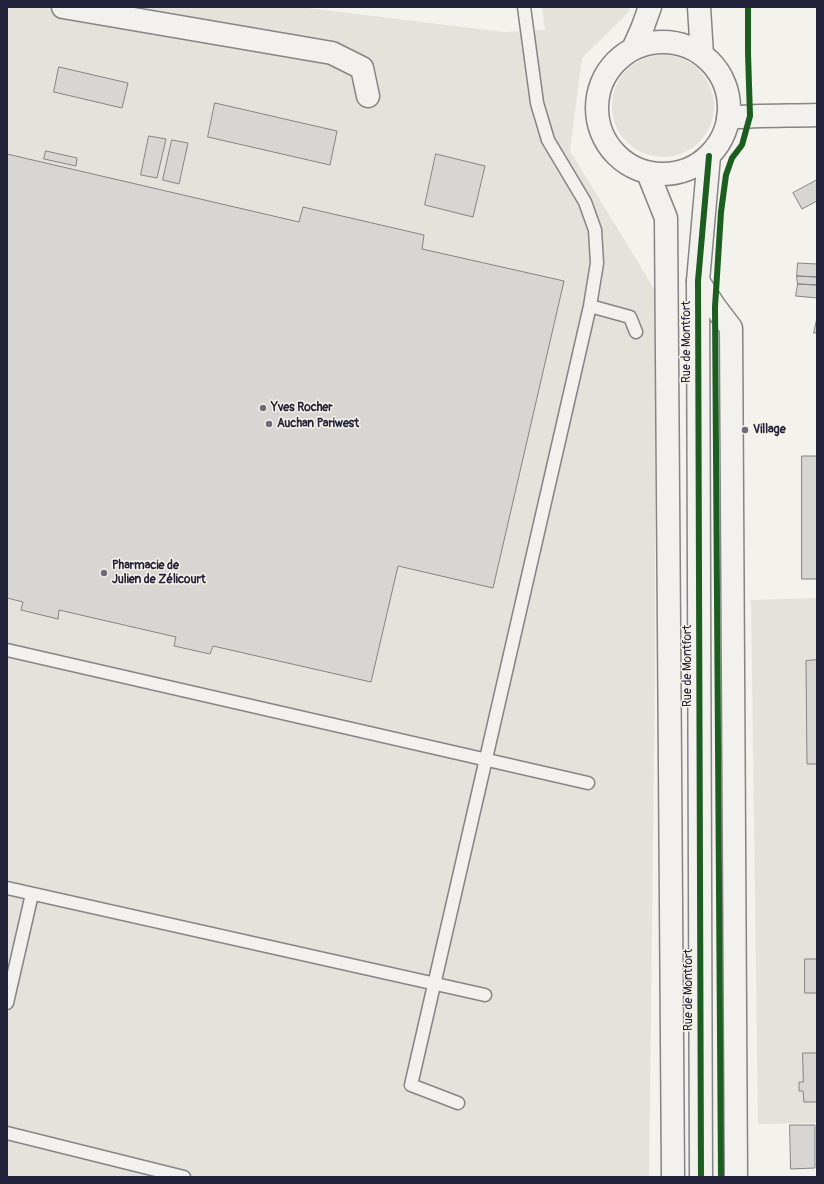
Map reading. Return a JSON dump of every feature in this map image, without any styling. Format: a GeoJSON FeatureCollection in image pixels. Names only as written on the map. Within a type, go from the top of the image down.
{"type":"FeatureCollection","features":[{"type":"Feature","properties":{"kind":"street"},"geometry":{"type":"LineString","coordinates":[[63,7],[332,52],[362,68],[368,96]]}},
{"type":"Feature","properties":{"kind":"street"},"geometry":{"type":"LineString","coordinates":[[633,49],[650,7]]}},
{"type":"Feature","properties":{"kind":"street"},"geometry":{"type":"LineString","coordinates":[[699,7],[702,55]]}},
{"type":"Feature","properties":{"kind":"street"},"geometry":{"type":"LineString","coordinates":[[662,42],[676,43],[690,48],[702,55],[715,67],[724,83],[728,100],[728,118],[725,132],[718,145],[709,156],[691,168],[670,174],[648,173],[629,165],[613,152],[602,135],[597,116],[598,96],[604,76],[617,60],[633,49],[647,44],[662,42]]}},
{"type":"Feature","properties":{"kind":"street"},"geometry":{"type":"LineString","coordinates":[[728,118],[750,116],[781,117],[817,115]]}},
{"type":"Feature","properties":{"kind":"street","name":"Rue de Montfort"},"geometry":{"type":"LineString","coordinates":[[701,1177],[698,281],[709,156]]}},
{"type":"Feature","properties":{"kind":"street","name":"Rue de Montfort"},"geometry":{"type":"LineString","coordinates":[[648,173],[666,218],[674,1177]]}},
{"type":"Feature","properties":{"kind":"street","name":"Rue de Montfort"},"geometry":{"type":"LineString","coordinates":[[698,281],[715,307],[732,328],[736,1177]]}},
{"type":"Feature","properties":{"kind":"lane"},"geometry":{"type":"LineString","coordinates":[[458,1103],[411,1085],[590,306],[596,263],[595,230],[585,202],[548,140],[538,103],[524,7]]}},
{"type":"Feature","properties":{"kind":"lane"},"geometry":{"type":"LineString","coordinates":[[590,306],[630,317],[636,332]]}},
{"type":"Feature","properties":{"kind":"lane"},"geometry":{"type":"LineString","coordinates":[[7,650],[588,783]]}},
{"type":"Feature","properties":{"kind":"lane"},"geometry":{"type":"LineString","coordinates":[[7,888],[484,994]]}},
{"type":"Feature","properties":{"kind":"lane"},"geometry":{"type":"LineString","coordinates":[[7,1003],[32,894]]}},
{"type":"Feature","properties":{"kind":"lane"},"geometry":{"type":"LineString","coordinates":[[7,1133],[142,1172],[184,1177]]}},
{"type":"Feature","properties":{"kind":"shaded area"},"geometry":{"type":"Polygon","coordinates":[[[7,7],[300,7],[504,32],[545,30],[542,7],[630,7],[629,12],[582,58],[570,151],[655,290],[655,682],[649,1177],[7,1177],[7,7]]]}},
{"type":"Feature","properties":{"kind":"shaded area"},"geometry":{"type":"Polygon","coordinates":[[[663,55],[682,59],[699,70],[710,87],[714,106],[710,125],[699,142],[682,153],[663,157],[644,153],[627,142],[616,125],[612,106],[616,87],[627,70],[644,59],[663,55]]]}},
{"type":"Feature","properties":{"kind":"shaded area"},"geometry":{"type":"Polygon","coordinates":[[[817,598],[817,1123],[758,1124],[751,600],[817,598]]]}},
{"type":"Feature","properties":{"kind":"building"},"geometry":{"type":"Polygon","coordinates":[[[59,67],[128,83],[122,108],[54,92],[59,67]]]}},
{"type":"Feature","properties":{"kind":"building"},"geometry":{"type":"Polygon","coordinates":[[[215,103],[337,131],[330,165],[208,137],[215,103]]]}},
{"type":"Feature","properties":{"kind":"building"},"geometry":{"type":"Polygon","coordinates":[[[149,136],[166,139],[157,178],[141,175],[149,136]]]}},
{"type":"Feature","properties":{"kind":"building"},"geometry":{"type":"Polygon","coordinates":[[[172,140],[188,143],[179,184],[163,180],[172,140]]]}},
{"type":"Feature","properties":{"kind":"building"},"geometry":{"type":"Polygon","coordinates":[[[46,151],[77,158],[76,166],[44,159],[46,151]]]}},
{"type":"Feature","properties":{"kind":"building","name":"Auchan Pariwest"},"geometry":{"type":"Polygon","coordinates":[[[7,154],[299,222],[303,207],[424,235],[422,249],[564,281],[493,588],[398,566],[371,682],[213,646],[210,654],[174,646],[176,637],[59,610],[58,619],[21,610],[23,602],[7,598],[7,154]]]}},
{"type":"Feature","properties":{"kind":"building"},"geometry":{"type":"Polygon","coordinates":[[[436,154],[485,166],[473,217],[425,205],[436,154]]]}},
{"type":"Feature","properties":{"kind":"building"},"geometry":{"type":"Polygon","coordinates":[[[817,180],[817,201],[802,209],[793,193],[817,180]]]}},
{"type":"Feature","properties":{"kind":"building"},"geometry":{"type":"Polygon","coordinates":[[[798,263],[817,264],[817,277],[797,276],[798,263]]]}},
{"type":"Feature","properties":{"kind":"building"},"geometry":{"type":"Polygon","coordinates":[[[797,276],[817,277],[817,285],[798,284],[797,276]]]}},
{"type":"Feature","properties":{"kind":"building"},"geometry":{"type":"Polygon","coordinates":[[[798,284],[817,285],[817,298],[796,296],[798,284]]]}},
{"type":"Feature","properties":{"kind":"building"},"geometry":{"type":"Polygon","coordinates":[[[817,318],[817,333],[814,333],[817,318]]]}},
{"type":"Feature","properties":{"kind":"building"},"geometry":{"type":"Polygon","coordinates":[[[802,456],[817,456],[817,579],[802,579],[802,456]]]}},
{"type":"Feature","properties":{"kind":"building"},"geometry":{"type":"Polygon","coordinates":[[[817,660],[817,764],[807,764],[806,661],[817,660]]]}},
{"type":"Feature","properties":{"kind":"building"},"geometry":{"type":"Polygon","coordinates":[[[805,959],[817,959],[817,993],[805,993],[805,959]]]}},
{"type":"Feature","properties":{"kind":"building"},"geometry":{"type":"Polygon","coordinates":[[[803,1053],[817,1053],[817,1102],[804,1102],[803,1091],[799,1091],[799,1082],[803,1082],[803,1053]]]}},
{"type":"Feature","properties":{"kind":"building"},"geometry":{"type":"Polygon","coordinates":[[[790,1125],[815,1125],[815,1168],[791,1169],[790,1125]]]}},
{"type":"Feature","properties":{"kind":"cycle path"},"geometry":{"type":"LineString","coordinates":[[721,1177],[715,307],[721,212],[726,175],[732,158],[742,145],[750,116],[748,7]]}},
{"type":"Feature","properties":{"kind":"cycle path"},"geometry":{"type":"LineString","coordinates":[[701,1177],[698,281],[709,156]]}},
{"type":"Feature","properties":{"kind":"place","name":"Yves Rocher"},"geometry":{"type":"Point","coordinates":[263,408]}},
{"type":"Feature","properties":{"kind":"place","name":"Auchan Pariwest"},"geometry":{"type":"Point","coordinates":[269,424]}},
{"type":"Feature","properties":{"kind":"place","name":"Village"},"geometry":{"type":"Point","coordinates":[745,430]}},
{"type":"Feature","properties":{"kind":"place","name":"Pharmacie de Julien de Zélicourt"},"geometry":{"type":"Point","coordinates":[104,573]}}]}
